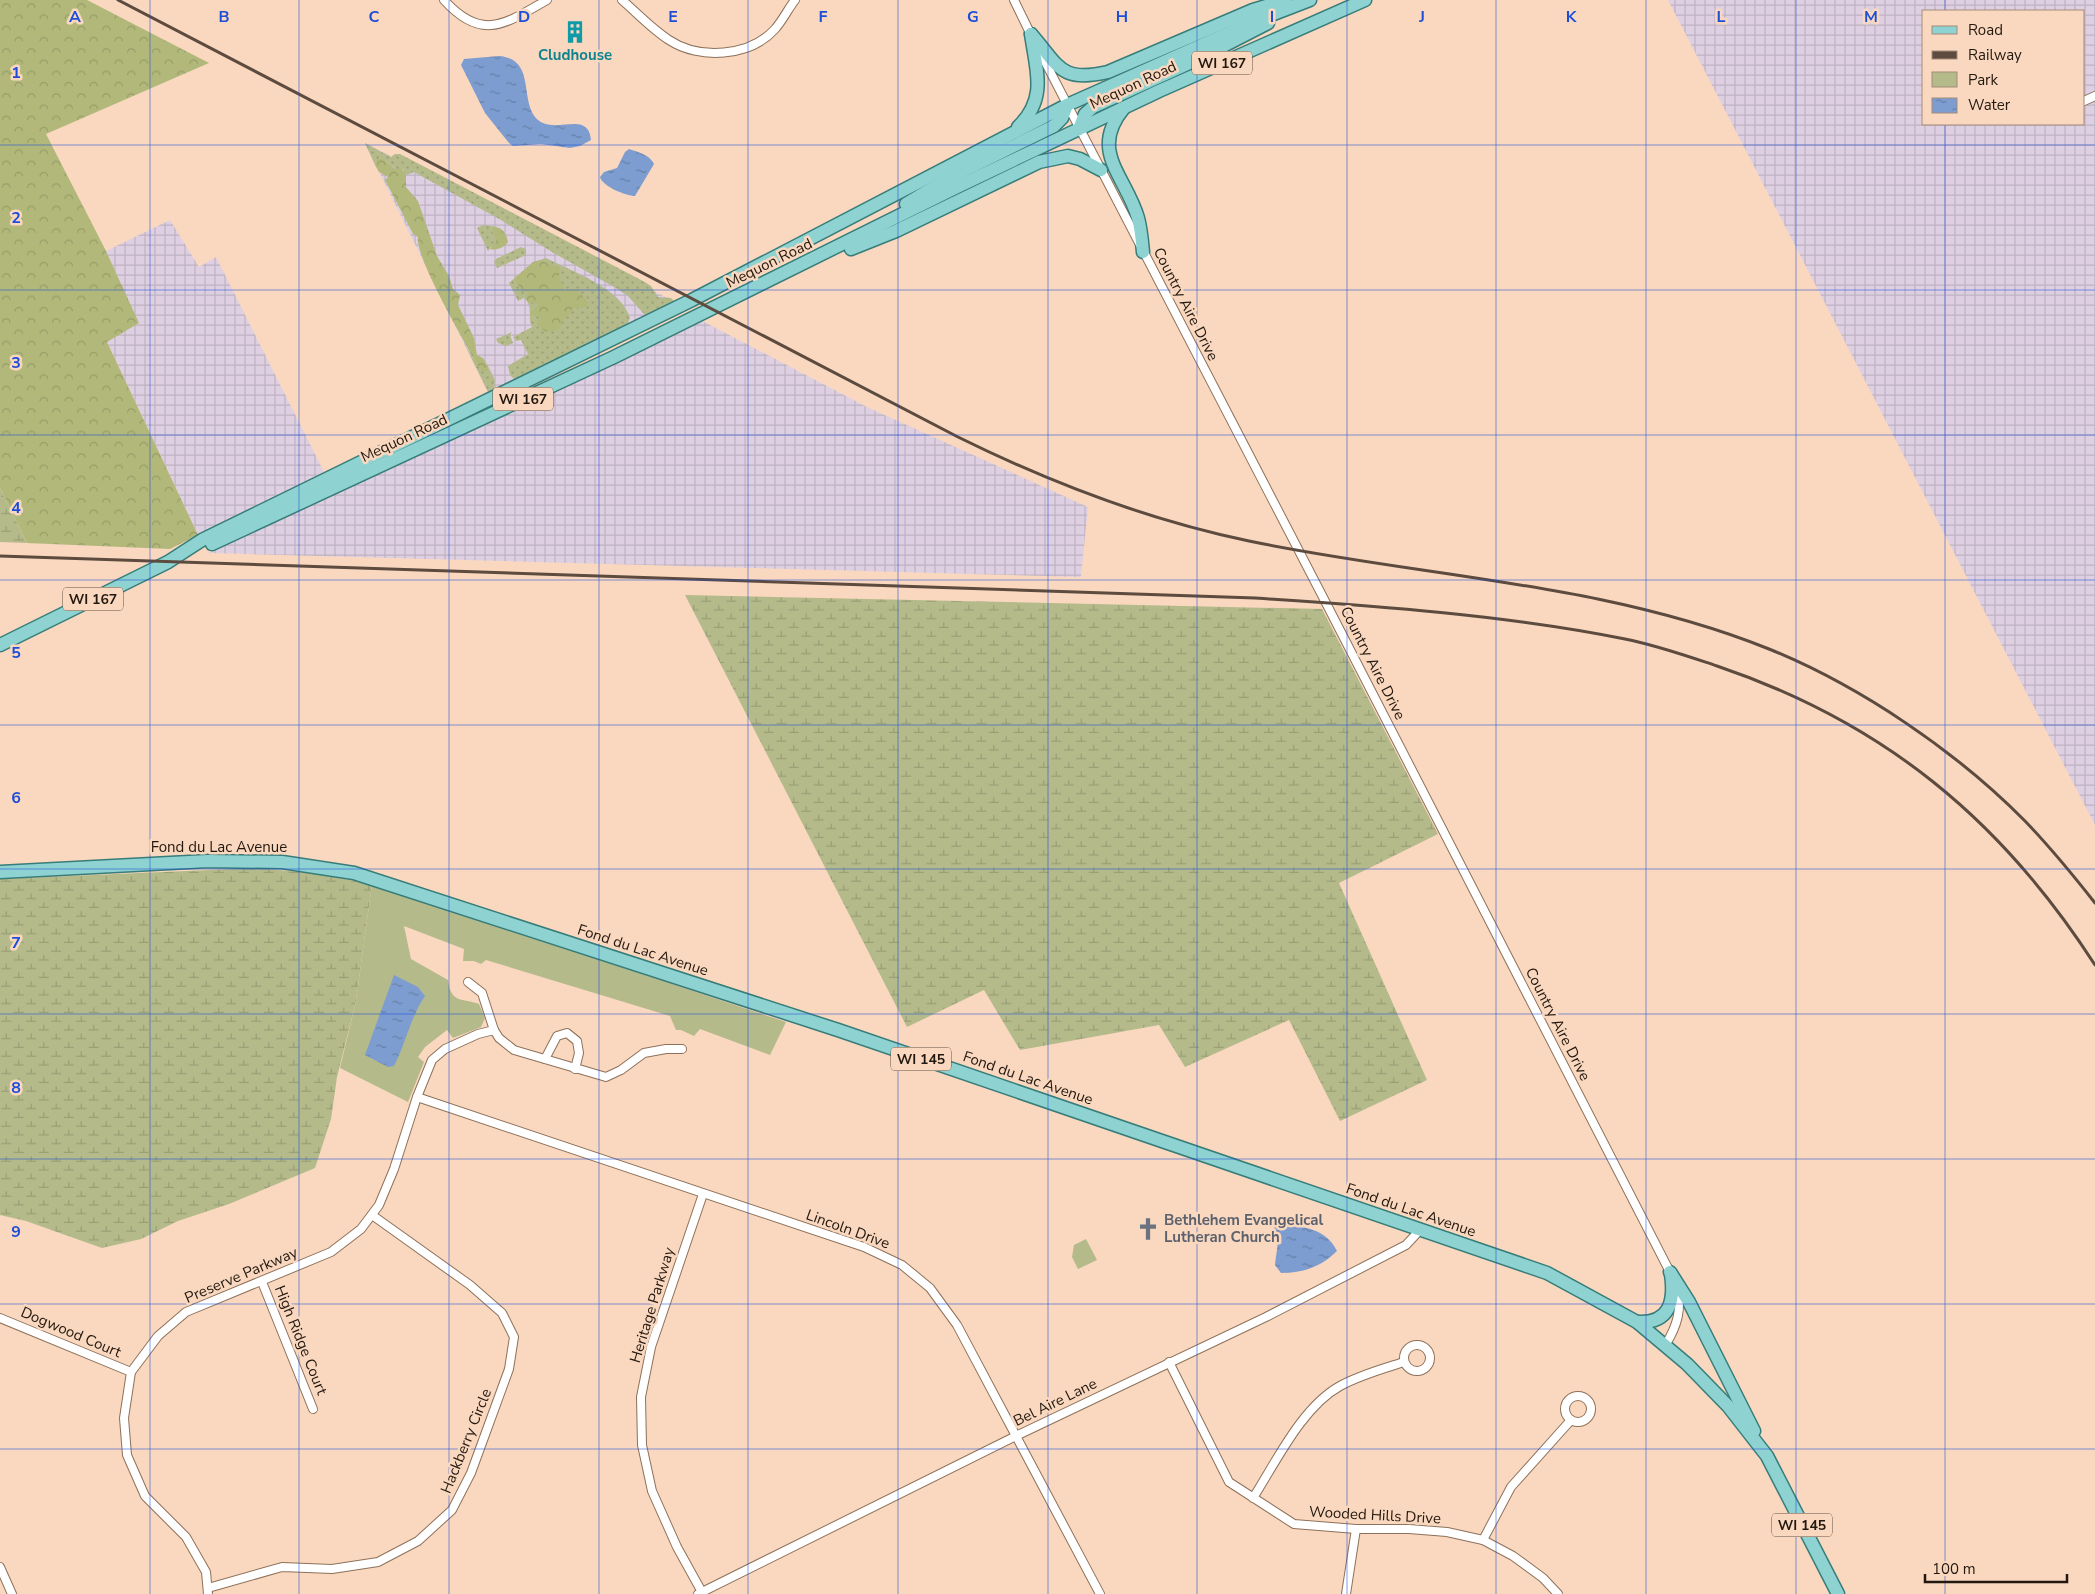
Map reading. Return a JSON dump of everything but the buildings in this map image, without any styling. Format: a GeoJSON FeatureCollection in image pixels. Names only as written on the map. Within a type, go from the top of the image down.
{"type":"FeatureCollection","features":[{"type":"Feature","properties":{"kind":"main road","name":"Mequon Road"},"geometry":{"type":"LineString","coordinates":[[0,645],[186,552],[202,540],[692,300],[1067,105],[1288,4],[1310,0]]}},
{"type":"Feature","properties":{"kind":"main road","name":"Mequon Road"},"geometry":{"type":"LineString","coordinates":[[186,552],[205,548],[342,485],[614,357],[1126,106],[1365,0]]}},
{"type":"Feature","properties":{"kind":"main road"},"geometry":{"type":"LineString","coordinates":[[1031,34],[1059,68],[1067,74],[1079,77],[1090,76],[1108,72],[1253,10],[1288,4]]}},
{"type":"Feature","properties":{"kind":"main road"},"geometry":{"type":"LineString","coordinates":[[1079,129],[1084,116],[1094,107],[1263,27],[1288,4]]}},
{"type":"Feature","properties":{"kind":"main road"},"geometry":{"type":"LineString","coordinates":[[1010,134],[1027,118],[1037,99],[1039,88],[1031,34]]}},
{"type":"Feature","properties":{"kind":"main road"},"geometry":{"type":"LineString","coordinates":[[857,238],[952,177],[1054,126],[1062,118],[1067,105]]}},
{"type":"Feature","properties":{"kind":"main road"},"geometry":{"type":"LineString","coordinates":[[1126,106],[1112,124],[1108,143],[1110,158],[1138,217],[1143,252]]}},
{"type":"Feature","properties":{"kind":"main road"},"geometry":{"type":"LineString","coordinates":[[824,254],[848,250],[896,231],[1016,172],[1047,160],[1068,156],[1080,159],[1100,170]]}},
{"type":"Feature","properties":{"kind":"main road","name":"Fond du Lac Avenue"},"geometry":{"type":"LineString","coordinates":[[0,872],[208,860],[282,862],[354,873],[838,1030],[1547,1273],[1637,1322],[1666,1344],[1728,1406],[1767,1456],[1838,1594]]}},
{"type":"Feature","properties":{"kind":"main road"},"geometry":{"type":"LineString","coordinates":[[1637,1322],[1654,1320],[1669,1308],[1672,1301],[1670,1272]]}},
{"type":"Feature","properties":{"kind":"main road"},"geometry":{"type":"LineString","coordinates":[[1670,1272],[1689,1302],[1767,1456]]}},
{"type":"Feature","properties":{"kind":"street"},"geometry":{"type":"LineString","coordinates":[[444,0],[458,15],[477,24],[494,26],[547,0]]}},
{"type":"Feature","properties":{"kind":"street"},"geometry":{"type":"LineString","coordinates":[[622,0],[669,40],[694,51],[727,53],[756,43],[775,30],[795,0]]}},
{"type":"Feature","properties":{"kind":"street","name":"Country Aire Drive"},"geometry":{"type":"LineString","coordinates":[[1014,0],[1670,1272],[1677,1290],[1679,1307],[1676,1324],[1666,1344]]}},
{"type":"Feature","properties":{"kind":"street"},"geometry":{"type":"LineString","coordinates":[[468,982],[482,993],[494,1030],[509,1047],[545,1060],[606,1077],[621,1070],[644,1053],[682,1049]]}},
{"type":"Feature","properties":{"kind":"street","name":"Preserve Parkway"},"geometry":{"type":"LineString","coordinates":[[208,1591],[206,1572],[186,1537],[145,1496],[127,1455],[124,1418],[131,1372],[158,1336],[186,1312],[331,1252],[361,1229],[379,1205],[394,1169],[427,1068],[438,1054],[478,1034],[494,1030]]}},
{"type":"Feature","properties":{"kind":"street"},"geometry":{"type":"LineString","coordinates":[[545,1060],[557,1036],[567,1033],[577,1041],[579,1053],[575,1069]]}},
{"type":"Feature","properties":{"kind":"street","name":"Lincoln Drive"},"geometry":{"type":"LineString","coordinates":[[417,1097],[864,1247],[902,1264],[930,1288],[957,1325],[1100,1594]]}},
{"type":"Feature","properties":{"kind":"street","name":"Heritage Parkway"},"geometry":{"type":"LineString","coordinates":[[701,1593],[652,1491],[642,1445],[641,1397],[651,1347],[703,1194]]}},
{"type":"Feature","properties":{"kind":"street","name":"Hackberry Circle"},"geometry":{"type":"LineString","coordinates":[[208,1591],[282,1567],[332,1569],[378,1562],[418,1541],[452,1510],[471,1473],[509,1370],[514,1338],[502,1312],[470,1285],[372,1215]]}},
{"type":"Feature","properties":{"kind":"street","name":"Bel Aire Lane"},"geometry":{"type":"LineString","coordinates":[[701,1593],[1406,1245],[1420,1230]]}},
{"type":"Feature","properties":{"kind":"street","name":"High Ridge Court"},"geometry":{"type":"LineString","coordinates":[[262,1282],[313,1409]]}},
{"type":"Feature","properties":{"kind":"street","name":"Dogwood Court"},"geometry":{"type":"LineString","coordinates":[[0,1318],[131,1372]]}},
{"type":"Feature","properties":{"kind":"street","name":"Wooded Hills Drive"},"geometry":{"type":"LineString","coordinates":[[1169,1362],[1229,1482],[1294,1524],[1356,1529],[1409,1529],[1447,1532],[1483,1540],[1513,1556],[1543,1578],[1558,1594]]}},
{"type":"Feature","properties":{"kind":"street"},"geometry":{"type":"LineString","coordinates":[[1253,1498],[1308,1412],[1338,1387],[1362,1375],[1404,1362]]}},
{"type":"Feature","properties":{"kind":"street"},"geometry":{"type":"LineString","coordinates":[[1483,1540],[1511,1486],[1571,1420]]}},
{"type":"Feature","properties":{"kind":"street"},"geometry":{"type":"LineString","coordinates":[[1346,1594],[1356,1529]]}},
{"type":"Feature","properties":{"kind":"street"},"geometry":{"type":"LineString","coordinates":[[0,1567],[12,1594]]}},
{"type":"Feature","properties":{"kind":"shaded area"},"geometry":{"type":"Polygon","coordinates":[[[1668,0],[2095,0],[2095,825],[1668,0]]]}},
{"type":"Feature","properties":{"kind":"shaded area"},"geometry":{"type":"Polygon","coordinates":[[[365,143],[675,302],[488,392],[365,143]]]}},
{"type":"Feature","properties":{"kind":"shaded area"},"geometry":{"type":"Polygon","coordinates":[[[170,220],[199,267],[216,257],[324,472],[198,535],[107,342],[138,323],[106,251],[170,220]]]}},
{"type":"Feature","properties":{"kind":"shaded area"},"geometry":{"type":"Polygon","coordinates":[[[691,315],[867,407],[1088,507],[1081,577],[208,553],[691,315]]]}},
{"type":"Feature","properties":{"kind":"green space"},"geometry":{"type":"Polygon","coordinates":[[[0,0],[87,0],[209,63],[46,134],[106,251],[139,323],[107,342],[198,535],[170,549],[27,543],[0,488],[0,0]]]}},
{"type":"Feature","properties":{"kind":"green space"},"geometry":{"type":"Polygon","coordinates":[[[365,143],[391,157],[395,154],[400,154],[643,281],[651,286],[658,297],[671,298],[675,302],[650,314],[644,314],[627,295],[501,220],[414,172],[407,175],[403,169],[397,170],[383,158],[376,162],[375,165],[365,143]]]}},
{"type":"Feature","properties":{"kind":"green space"},"geometry":{"type":"Polygon","coordinates":[[[383,158],[395,169],[402,169],[406,173],[406,187],[418,201],[437,256],[449,276],[453,289],[460,295],[458,305],[474,338],[477,355],[483,358],[489,368],[488,371],[481,371],[455,324],[424,263],[418,237],[413,234],[385,180],[388,177],[379,172],[375,165],[377,160],[383,158]]]}},
{"type":"Feature","properties":{"kind":"green space"},"geometry":{"type":"Polygon","coordinates":[[[483,225],[491,226],[496,241],[488,251],[477,228],[483,225]]]}},
{"type":"Feature","properties":{"kind":"green space"},"geometry":{"type":"Polygon","coordinates":[[[491,226],[498,227],[506,235],[508,242],[500,248],[490,249],[496,241],[491,226]]]}},
{"type":"Feature","properties":{"kind":"green space"},"geometry":{"type":"Polygon","coordinates":[[[521,247],[526,249],[526,255],[497,268],[494,262],[496,259],[521,247]]]}},
{"type":"Feature","properties":{"kind":"green space"},"geometry":{"type":"Polygon","coordinates":[[[546,258],[582,275],[607,290],[625,307],[630,318],[627,325],[514,379],[510,375],[508,366],[528,354],[521,340],[516,341],[513,337],[532,327],[529,304],[524,298],[518,301],[509,283],[533,262],[546,258]]]}},
{"type":"Feature","properties":{"kind":"green space"},"geometry":{"type":"Polygon","coordinates":[[[536,261],[545,262],[560,268],[559,277],[565,291],[574,289],[580,291],[588,302],[587,307],[573,308],[562,322],[560,328],[553,331],[541,329],[537,322],[541,317],[531,313],[539,304],[528,302],[526,298],[528,292],[522,291],[514,278],[536,261]]]}},
{"type":"Feature","properties":{"kind":"green space"},"geometry":{"type":"Polygon","coordinates":[[[512,332],[510,335],[513,343],[506,346],[498,343],[496,339],[512,332]]]}},
{"type":"Feature","properties":{"kind":"green space"},"geometry":{"type":"Polygon","coordinates":[[[465,345],[473,358],[489,370],[489,368],[495,380],[494,389],[488,392],[465,345]]]}},
{"type":"Feature","properties":{"kind":"green space"},"geometry":{"type":"Polygon","coordinates":[[[0,488],[27,543],[0,542],[0,488]]]}},
{"type":"Feature","properties":{"kind":"green space"},"geometry":{"type":"Polygon","coordinates":[[[685,595],[1322,609],[1438,834],[1339,883],[1427,1080],[1340,1121],[1289,1020],[1185,1067],[1159,1025],[1020,1050],[984,990],[907,1027],[685,595]]]}},
{"type":"Feature","properties":{"kind":"green space"},"geometry":{"type":"Polygon","coordinates":[[[257,868],[311,873],[372,884],[356,1001],[337,1077],[331,1119],[315,1168],[229,1204],[178,1221],[141,1239],[102,1248],[26,1221],[0,1215],[0,879],[257,868]]]}},
{"type":"Feature","properties":{"kind":"green space"},"geometry":{"type":"Polygon","coordinates":[[[372,884],[786,1022],[770,1055],[700,1029],[694,1036],[681,1030],[676,1030],[670,1016],[486,960],[481,964],[474,961],[463,961],[464,949],[404,926],[411,959],[448,980],[449,988],[458,999],[479,1004],[485,1018],[481,1027],[453,1038],[447,1030],[425,1047],[418,1057],[424,1062],[408,1102],[340,1068],[356,1001],[372,884]]]}},
{"type":"Feature","properties":{"kind":"green space"},"geometry":{"type":"Polygon","coordinates":[[[1086,1239],[1097,1260],[1078,1269],[1072,1257],[1074,1245],[1086,1239]]]}},
{"type":"Feature","properties":{"kind":"water"},"geometry":{"type":"Polygon","coordinates":[[[499,56],[510,59],[518,64],[525,80],[528,99],[535,117],[542,123],[550,125],[576,124],[583,126],[588,131],[591,140],[580,146],[570,148],[541,144],[513,146],[509,143],[485,113],[461,65],[464,59],[499,56]]]}},
{"type":"Feature","properties":{"kind":"water"},"geometry":{"type":"Polygon","coordinates":[[[629,149],[647,156],[654,164],[635,196],[615,190],[605,184],[600,177],[604,172],[617,168],[625,152],[629,149]]]}},
{"type":"Feature","properties":{"kind":"water"},"geometry":{"type":"Polygon","coordinates":[[[394,975],[418,987],[425,996],[394,1066],[388,1067],[365,1055],[394,975]]]}},
{"type":"Feature","properties":{"kind":"water"},"geometry":{"type":"Polygon","coordinates":[[[1281,1223],[1320,1233],[1332,1243],[1337,1251],[1325,1261],[1311,1268],[1297,1272],[1281,1273],[1275,1265],[1278,1241],[1274,1227],[1281,1223]]]}},
{"type":"Feature","properties":{"kind":"railway"},"geometry":{"type":"LineString","coordinates":[[118,0],[958,437],[1064,485],[1137,511],[1249,541],[1380,564],[1512,583],[1642,609],[1706,627],[1769,649],[1803,664],[1872,701],[1938,746],[1969,770],[2025,821],[2095,903]]}},
{"type":"Feature","properties":{"kind":"railway"},"geometry":{"type":"LineString","coordinates":[[0,556],[1255,598],[1441,612],[1534,624],[1625,639],[1648,644],[1717,666],[1777,689],[1833,716],[1885,747],[1933,782],[1978,821],[2020,865],[2059,913],[2095,965]]}},
{"type":"Feature","properties":{"kind":"place","name":"Cludhouse"},"geometry":{"type":"Point","coordinates":[575,32]}},
{"type":"Feature","properties":{"kind":"place","name":"Bethlehem Evangelical Lutheran Church"},"geometry":{"type":"Point","coordinates":[1148,1229]}}]}
